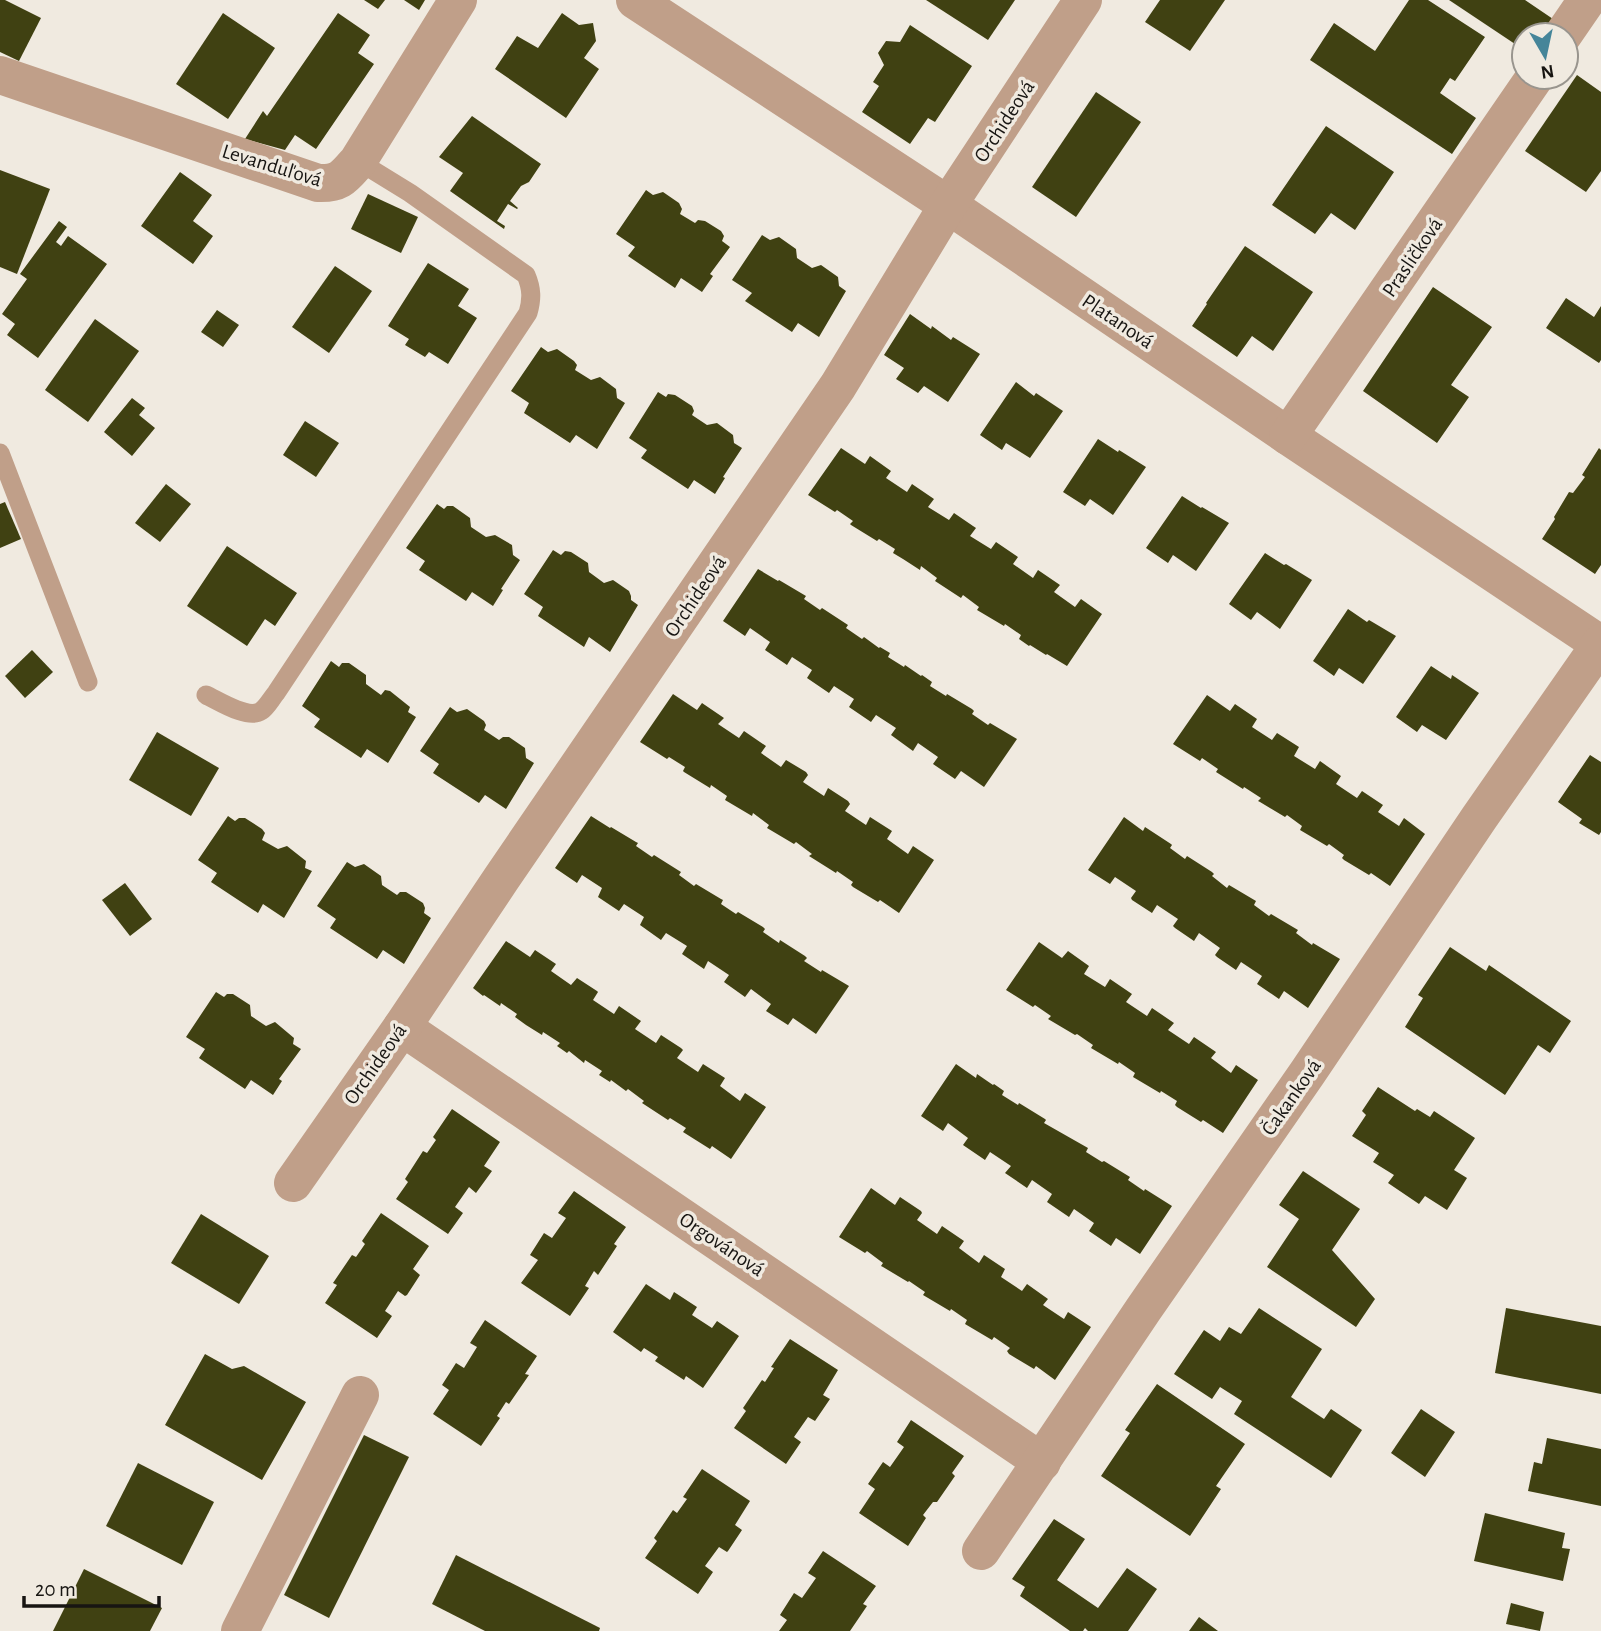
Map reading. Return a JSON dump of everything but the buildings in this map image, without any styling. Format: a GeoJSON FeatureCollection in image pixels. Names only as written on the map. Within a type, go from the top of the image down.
{"type":"FeatureCollection","features":[{"type":"Feature","properties":{"kind":"street","name":"Levanduľová"},"geometry":{"type":"LineString","coordinates":[[0,75],[318,183],[333,183],[344,177],[358,161],[458,0]]}},
{"type":"Feature","properties":{"kind":"street","name":"Platanová"},"geometry":{"type":"LineString","coordinates":[[635,0],[948,205],[1288,436],[1601,643]]}},
{"type":"Feature","properties":{"kind":"street","name":"Orchideová"},"geometry":{"type":"LineString","coordinates":[[293,1183],[838,386],[948,205],[1083,0]]}},
{"type":"Feature","properties":{"kind":"street"},"geometry":{"type":"LineString","coordinates":[[1573,21],[1587,0]]}},
{"type":"Feature","properties":{"kind":"street","name":"Prasličková"},"geometry":{"type":"LineString","coordinates":[[1288,436],[1525,91]]}},
{"type":"Feature","properties":{"kind":"street","name":"Čakanková"},"geometry":{"type":"LineString","coordinates":[[981,1551],[1151,1298],[1601,643]]}},
{"type":"Feature","properties":{"kind":"street","name":"Orgovánová"},"geometry":{"type":"LineString","coordinates":[[402,1027],[1042,1462]]}},
{"type":"Feature","properties":{"kind":"street"},"geometry":{"type":"LineString","coordinates":[[240,1631],[360,1395]]}},
{"type":"Feature","properties":{"kind":"lane"},"geometry":{"type":"LineString","coordinates":[[206,695],[245,713],[255,714],[262,711],[520,325],[531,301],[526,275],[410,193],[358,161]]}},
{"type":"Feature","properties":{"kind":"lane"},"geometry":{"type":"LineString","coordinates":[[0,453],[88,682]]}}]}
